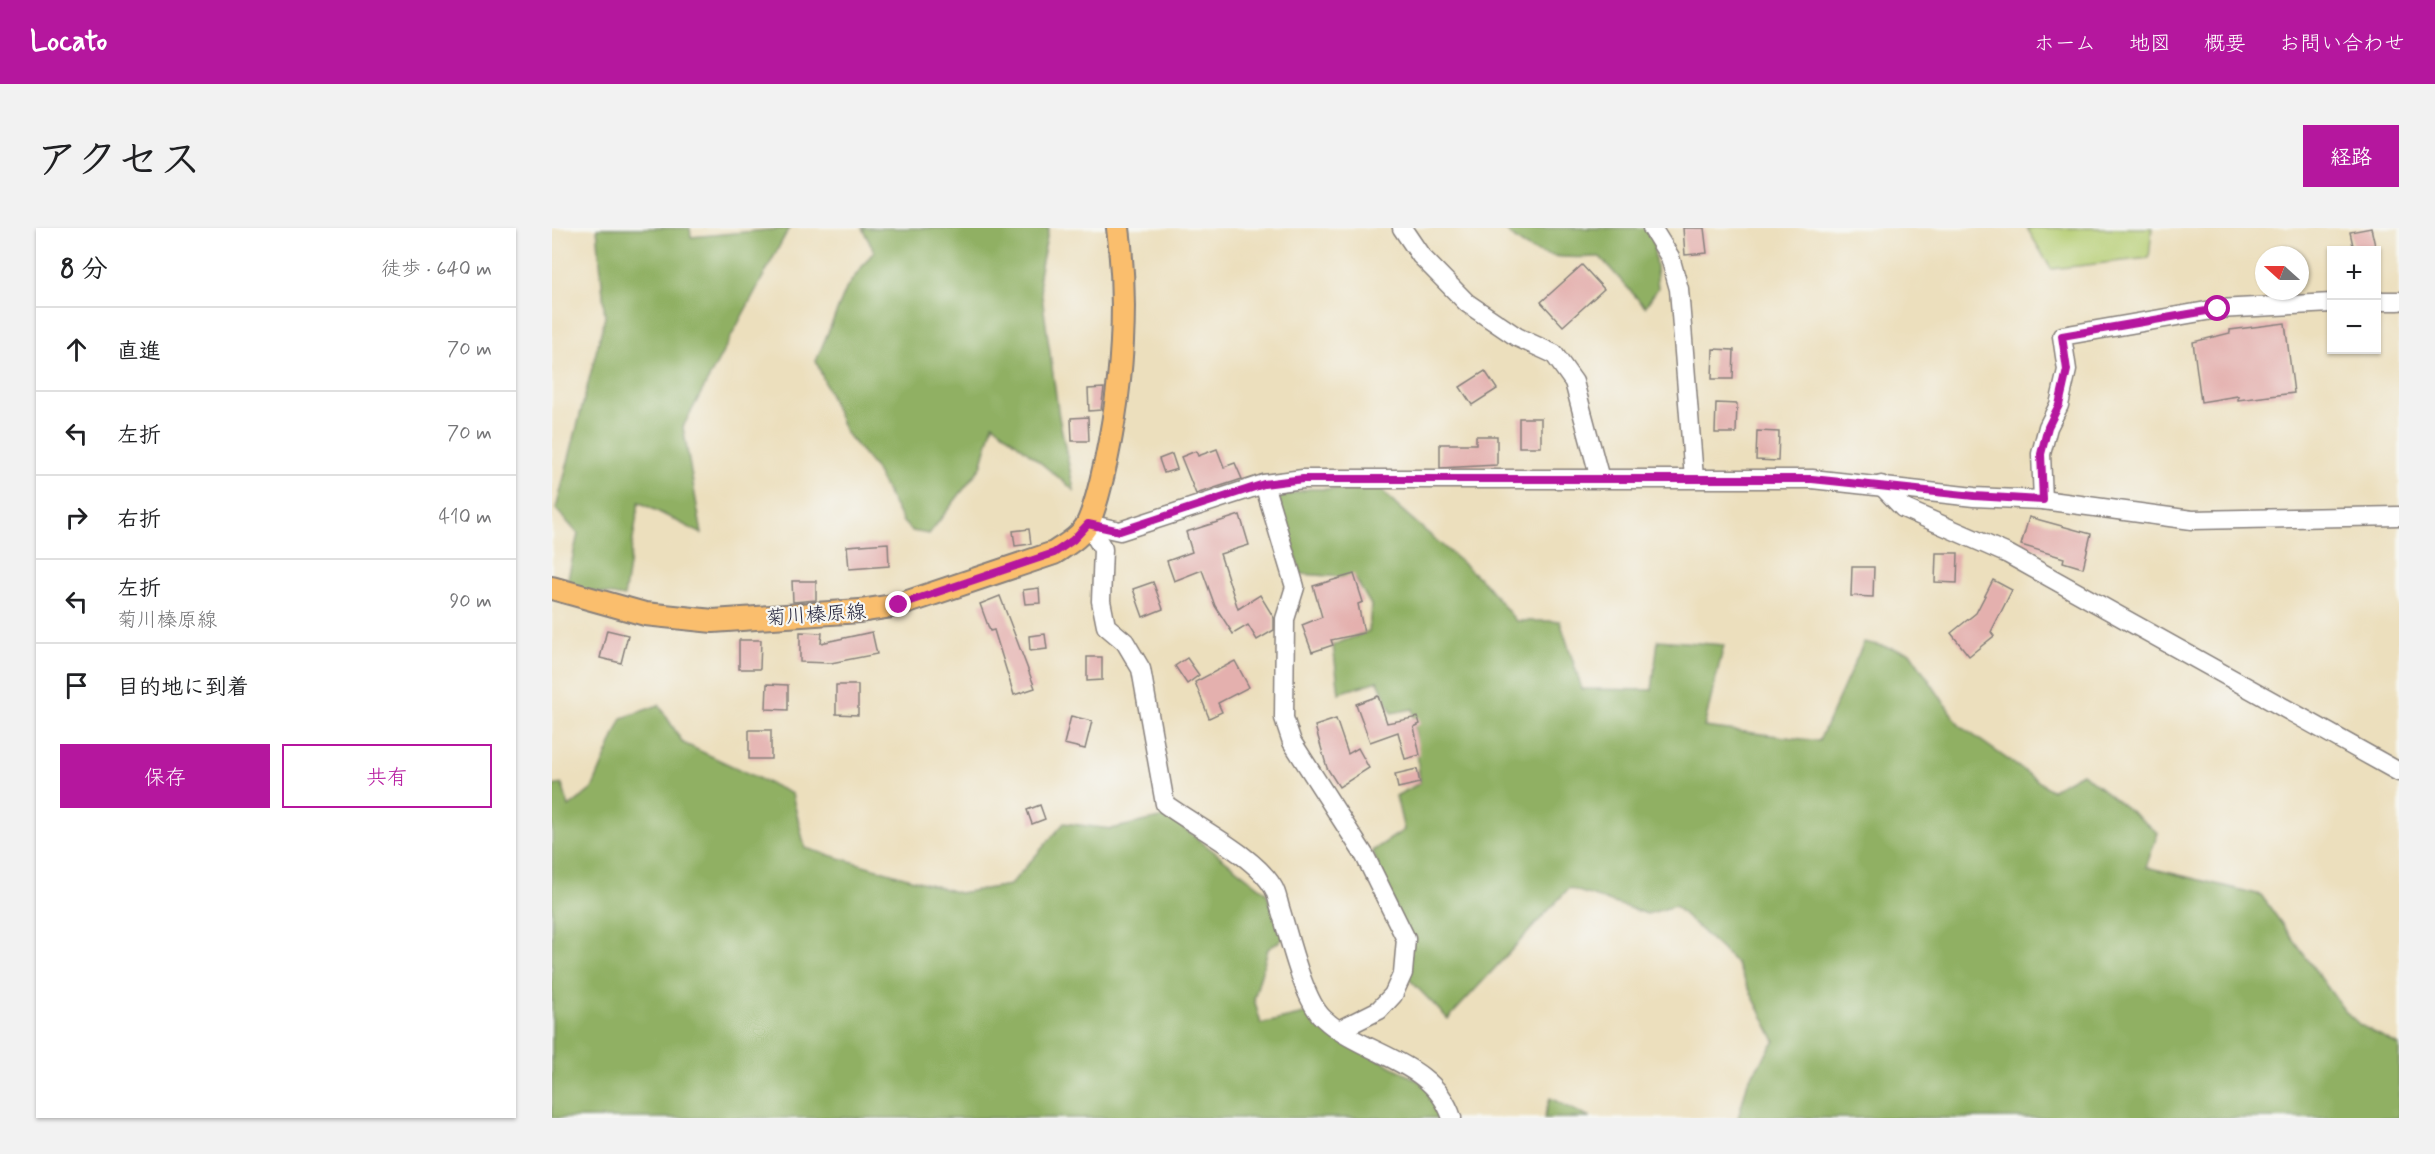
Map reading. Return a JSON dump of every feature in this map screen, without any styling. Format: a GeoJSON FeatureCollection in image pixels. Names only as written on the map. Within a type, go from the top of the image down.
{"type":"FeatureCollection","features":[{"type":"Feature","properties":{"kind":"main road","name":"菊川榛原線"},"geometry":{"type":"LineString","coordinates":[[552,588],[645,614],[712,621],[860,611],[899,605],[1054,553],[1073,540],[1088,524],[1101,482],[1116,414],[1120,373],[1123,261],[1118,228]]}},
{"type":"Feature","properties":{"kind":"street"},"geometry":{"type":"LineString","coordinates":[[1402,228],[1421,256],[1467,303],[1517,337],[1554,354],[1574,382],[1600,479]]}},
{"type":"Feature","properties":{"kind":"street"},"geometry":{"type":"LineString","coordinates":[[1652,228],[1670,257],[1679,289],[1694,478]]}},
{"type":"Feature","properties":{"kind":"street"},"geometry":{"type":"LineString","coordinates":[[2381,302],[2399,301]]}},
{"type":"Feature","properties":{"kind":"street"},"geometry":{"type":"LineString","coordinates":[[2043,500],[2041,454],[2048,427],[2059,405],[2067,370],[2062,336],[2218,309],[2327,303]]}},
{"type":"Feature","properties":{"kind":"street"},"geometry":{"type":"LineString","coordinates":[[1088,524],[1120,531],[1264,484],[1303,479],[1812,479],[1974,496],[2043,500],[2192,520],[2399,516]]}},
{"type":"Feature","properties":{"kind":"street"},"geometry":{"type":"LineString","coordinates":[[1264,484],[1295,587],[1285,620],[1284,718],[1292,742],[1365,856],[1406,939],[1403,974],[1393,995],[1379,1010],[1339,1030]]}},
{"type":"Feature","properties":{"kind":"street"},"geometry":{"type":"LineString","coordinates":[[1881,485],[1903,508],[2018,560],[2399,772]]}},
{"type":"Feature","properties":{"kind":"street"},"geometry":{"type":"LineString","coordinates":[[1088,524],[1103,549],[1101,601],[1106,626],[1125,642],[1141,669],[1166,804],[1241,855],[1273,886],[1311,999],[1322,1017],[1339,1030],[1428,1079],[1449,1108],[1452,1118]]}},
{"type":"Feature","properties":{"kind":"green space"},"geometry":{"type":"Polygon","coordinates":[[[597,228],[690,228],[691,237],[789,228],[683,427],[702,534],[639,502],[624,597],[566,587],[578,534],[556,509],[605,317],[597,228]]]}},
{"type":"Feature","properties":{"kind":"green space"},"geometry":{"type":"Polygon","coordinates":[[[862,228],[1049,228],[1039,275],[1059,417],[1074,490],[993,424],[981,467],[929,534],[912,531],[903,522],[874,467],[845,432],[816,361],[847,287],[874,251],[862,228]]]}},
{"type":"Feature","properties":{"kind":"green space"},"geometry":{"type":"Polygon","coordinates":[[[1504,228],[1652,228],[1658,288],[1645,307],[1600,257],[1560,257],[1536,252],[1514,238],[1504,228]]]}},
{"type":"Feature","properties":{"kind":"green space"},"geometry":{"type":"Polygon","coordinates":[[[2027,228],[2152,228],[2149,258],[2051,269],[2027,228]]]}},
{"type":"Feature","properties":{"kind":"green space"},"geometry":{"type":"Polygon","coordinates":[[[1309,489],[1381,489],[1396,505],[1484,582],[1516,621],[1560,621],[1582,689],[1652,690],[1658,640],[1724,645],[1704,727],[1819,741],[1864,642],[1910,652],[1959,725],[2051,790],[2082,773],[2158,833],[2146,867],[2261,895],[2344,1010],[2360,1025],[2399,1045],[2399,1118],[1738,1118],[1748,1081],[1775,1041],[1736,963],[1675,906],[1647,914],[1569,888],[1448,1019],[1406,976],[1409,940],[1372,851],[1404,830],[1396,796],[1420,783],[1413,709],[1392,713],[1378,681],[1339,693],[1333,645],[1369,631],[1371,605],[1355,578],[1301,574],[1278,497],[1309,489]]]}},
{"type":"Feature","properties":{"kind":"green space"},"geometry":{"type":"Polygon","coordinates":[[[659,705],[683,743],[792,794],[805,848],[959,893],[1010,885],[1064,823],[1111,829],[1168,816],[1266,892],[1284,938],[1268,949],[1254,999],[1261,1024],[1308,1013],[1325,1030],[1428,1086],[1445,1118],[552,1118],[552,786],[562,784],[569,807],[592,789],[622,718],[659,705]]]}},
{"type":"Feature","properties":{"kind":"green space"},"geometry":{"type":"Polygon","coordinates":[[[1550,1098],[1590,1118],[1544,1118],[1550,1098]]]}},
{"type":"Feature","properties":{"kind":"building"},"geometry":{"type":"Polygon","coordinates":[[[1683,228],[1704,228],[1707,253],[1685,255],[1683,228]]]}},
{"type":"Feature","properties":{"kind":"building"},"geometry":{"type":"Polygon","coordinates":[[[2371,228],[2375,246],[2353,246],[2350,232],[2371,228]]]}},
{"type":"Feature","properties":{"kind":"building"},"geometry":{"type":"Polygon","coordinates":[[[1582,265],[1604,289],[1563,326],[1541,302],[1582,265]]]}},
{"type":"Feature","properties":{"kind":"building"},"geometry":{"type":"Polygon","coordinates":[[[2285,323],[2294,393],[2238,400],[2238,396],[2201,402],[2193,342],[2230,333],[2230,330],[2285,323]]]}},
{"type":"Feature","properties":{"kind":"building"},"geometry":{"type":"Polygon","coordinates":[[[1713,349],[1734,350],[1733,379],[1712,379],[1713,349]]]}},
{"type":"Feature","properties":{"kind":"building"},"geometry":{"type":"Polygon","coordinates":[[[1485,371],[1497,389],[1472,405],[1460,387],[1485,371]]]}},
{"type":"Feature","properties":{"kind":"building"},"geometry":{"type":"Polygon","coordinates":[[[1104,388],[1101,410],[1089,411],[1088,389],[1104,388]]]}},
{"type":"Feature","properties":{"kind":"building"},"geometry":{"type":"Polygon","coordinates":[[[1716,403],[1737,404],[1736,433],[1715,433],[1716,403]]]}},
{"type":"Feature","properties":{"kind":"building"},"geometry":{"type":"Polygon","coordinates":[[[1088,417],[1089,441],[1072,441],[1071,418],[1088,417]]]}},
{"type":"Feature","properties":{"kind":"building"},"geometry":{"type":"Polygon","coordinates":[[[1519,418],[1541,418],[1541,447],[1519,447],[1519,418]]]}},
{"type":"Feature","properties":{"kind":"building"},"geometry":{"type":"Polygon","coordinates":[[[1757,431],[1779,432],[1778,461],[1756,460],[1757,431]]]}},
{"type":"Feature","properties":{"kind":"building"},"geometry":{"type":"Polygon","coordinates":[[[1476,436],[1497,436],[1497,465],[1440,468],[1440,444],[1476,444],[1476,436]]]}},
{"type":"Feature","properties":{"kind":"building"},"geometry":{"type":"Polygon","coordinates":[[[1217,449],[1224,467],[1235,463],[1242,479],[1196,494],[1181,457],[1196,451],[1198,456],[1217,449]]]}},
{"type":"Feature","properties":{"kind":"building"},"geometry":{"type":"Polygon","coordinates":[[[1172,454],[1177,469],[1164,473],[1159,459],[1172,454]]]}},
{"type":"Feature","properties":{"kind":"building"},"geometry":{"type":"Polygon","coordinates":[[[1240,515],[1249,545],[1220,554],[1238,609],[1260,595],[1274,618],[1274,630],[1257,640],[1248,625],[1233,634],[1215,606],[1202,570],[1174,581],[1167,561],[1192,552],[1186,532],[1240,515]]]}},
{"type":"Feature","properties":{"kind":"building"},"geometry":{"type":"Polygon","coordinates":[[[2029,517],[2091,534],[2083,568],[2063,562],[2064,558],[2021,545],[2029,517]]]}},
{"type":"Feature","properties":{"kind":"building"},"geometry":{"type":"Polygon","coordinates":[[[1029,529],[1031,544],[1015,546],[1013,531],[1029,529]]]}},
{"type":"Feature","properties":{"kind":"building"},"geometry":{"type":"Polygon","coordinates":[[[888,543],[889,566],[849,569],[847,546],[888,543]]]}},
{"type":"Feature","properties":{"kind":"building"},"geometry":{"type":"Polygon","coordinates":[[[1936,553],[1958,553],[1957,583],[1935,582],[1936,553]]]}},
{"type":"Feature","properties":{"kind":"building"},"geometry":{"type":"Polygon","coordinates":[[[1852,567],[1874,567],[1873,597],[1851,596],[1852,567]]]}},
{"type":"Feature","properties":{"kind":"building"},"geometry":{"type":"Polygon","coordinates":[[[1354,574],[1363,602],[1358,604],[1364,633],[1331,640],[1333,645],[1312,652],[1302,625],[1322,617],[1313,586],[1354,574]]]}},
{"type":"Feature","properties":{"kind":"building"},"geometry":{"type":"Polygon","coordinates":[[[1993,580],[2012,590],[1991,632],[1994,636],[1969,656],[1951,633],[1976,613],[1993,580]]]}},
{"type":"Feature","properties":{"kind":"building"},"geometry":{"type":"Polygon","coordinates":[[[792,581],[816,581],[816,600],[793,602],[792,581]]]}},
{"type":"Feature","properties":{"kind":"building"},"geometry":{"type":"Polygon","coordinates":[[[1153,582],[1163,609],[1143,617],[1133,589],[1153,582]]]}},
{"type":"Feature","properties":{"kind":"building"},"geometry":{"type":"Polygon","coordinates":[[[1039,588],[1040,603],[1025,604],[1023,590],[1039,588]]]}},
{"type":"Feature","properties":{"kind":"building"},"geometry":{"type":"Polygon","coordinates":[[[1000,596],[1035,688],[1014,695],[994,630],[990,631],[980,604],[1000,596]]]}},
{"type":"Feature","properties":{"kind":"building"},"geometry":{"type":"Polygon","coordinates":[[[607,630],[628,635],[621,663],[600,658],[607,630]]]}},
{"type":"Feature","properties":{"kind":"building"},"geometry":{"type":"Polygon","coordinates":[[[800,632],[822,633],[821,643],[872,632],[877,654],[831,663],[800,662],[800,632]]]}},
{"type":"Feature","properties":{"kind":"building"},"geometry":{"type":"Polygon","coordinates":[[[1045,634],[1047,649],[1030,651],[1029,636],[1045,634]]]}},
{"type":"Feature","properties":{"kind":"building"},"geometry":{"type":"Polygon","coordinates":[[[739,640],[761,640],[760,669],[739,669],[739,640]]]}},
{"type":"Feature","properties":{"kind":"building"},"geometry":{"type":"Polygon","coordinates":[[[1087,657],[1102,657],[1102,680],[1087,681],[1087,657]]]}},
{"type":"Feature","properties":{"kind":"building"},"geometry":{"type":"Polygon","coordinates":[[[1187,658],[1199,675],[1187,684],[1175,666],[1187,658]]]}},
{"type":"Feature","properties":{"kind":"building"},"geometry":{"type":"Polygon","coordinates":[[[1235,661],[1249,687],[1218,703],[1222,712],[1209,718],[1195,682],[1235,661]]]}},
{"type":"Feature","properties":{"kind":"building"},"geometry":{"type":"Polygon","coordinates":[[[767,684],[788,685],[788,710],[766,709],[767,684]]]}},
{"type":"Feature","properties":{"kind":"building"},"geometry":{"type":"Polygon","coordinates":[[[836,685],[858,685],[858,715],[836,714],[836,685]]]}},
{"type":"Feature","properties":{"kind":"building"},"geometry":{"type":"Polygon","coordinates":[[[1378,696],[1387,723],[1418,717],[1420,724],[1414,727],[1420,755],[1405,759],[1398,732],[1370,742],[1356,704],[1378,696]]]}},
{"type":"Feature","properties":{"kind":"building"},"geometry":{"type":"Polygon","coordinates":[[[1071,716],[1092,721],[1085,749],[1064,744],[1071,716]]]}},
{"type":"Feature","properties":{"kind":"building"},"geometry":{"type":"Polygon","coordinates":[[[1336,719],[1348,754],[1358,748],[1369,768],[1339,787],[1327,768],[1315,726],[1336,719]]]}},
{"type":"Feature","properties":{"kind":"building"},"geometry":{"type":"Polygon","coordinates":[[[749,730],[771,730],[771,759],[749,759],[749,730]]]}},
{"type":"Feature","properties":{"kind":"building"},"geometry":{"type":"Polygon","coordinates":[[[1417,769],[1420,783],[1398,788],[1395,774],[1417,769]]]}},
{"type":"Feature","properties":{"kind":"building"},"geometry":{"type":"Polygon","coordinates":[[[1040,805],[1045,819],[1032,824],[1027,810],[1040,805]]]}},
{"type":"Feature","properties":{"kind":"route"},"geometry":{"type":"LineString","coordinates":[[899,605],[1054,553],[1073,540],[1088,524],[1120,531],[1264,484],[1303,479],[1470,481],[1812,479],[1974,496],[2043,500],[2041,454],[2048,427],[2059,405],[2067,370],[2062,336],[2218,309]]}}]}
